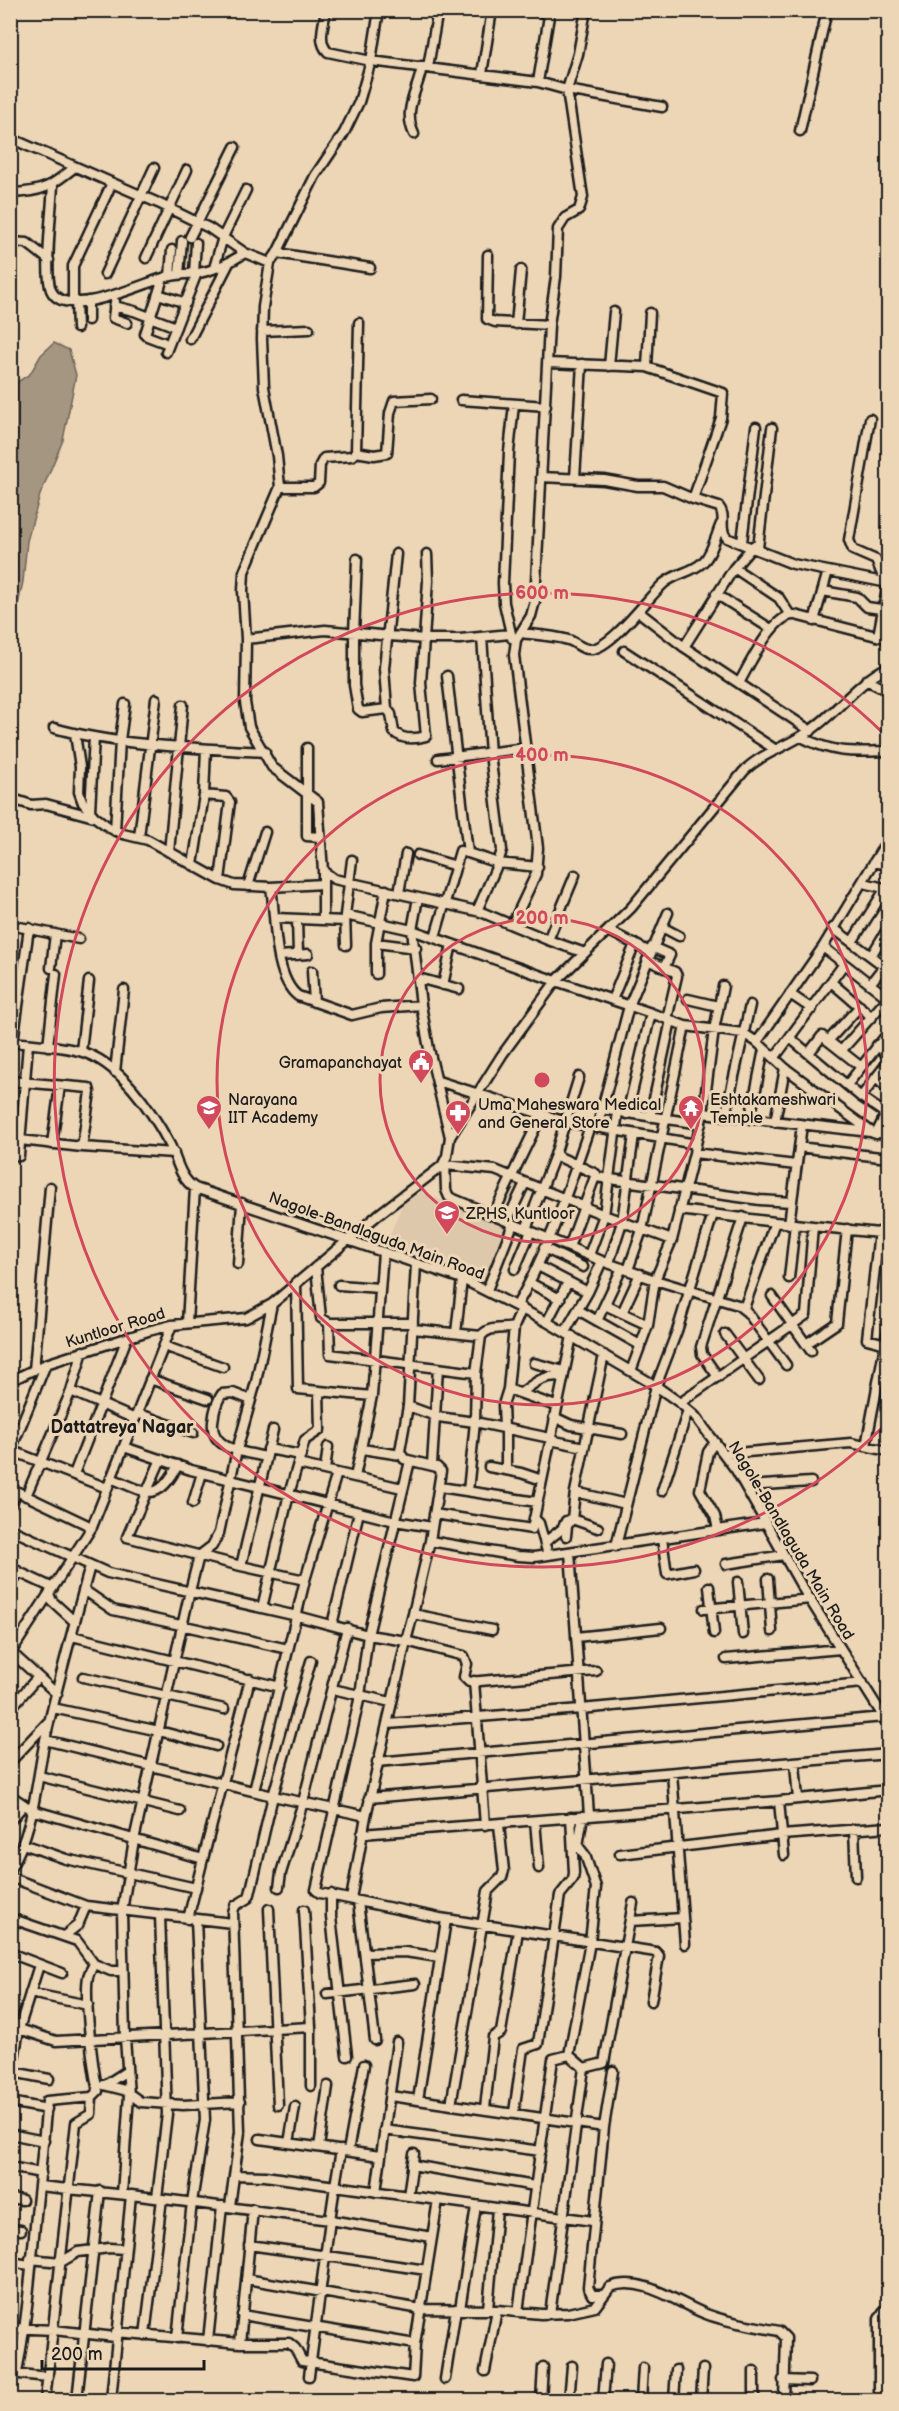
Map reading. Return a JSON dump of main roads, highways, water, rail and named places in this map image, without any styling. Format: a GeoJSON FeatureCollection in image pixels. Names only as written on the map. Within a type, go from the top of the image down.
{"type":"FeatureCollection","features":[{"type":"Feature","properties":{"kind":"place","name":"Gramapanchayat"},"geometry":{"type":"Point","coordinates":[421,1085]}},
{"type":"Feature","properties":{"kind":"place","name":"Narayana IIT Academy"},"geometry":{"type":"Point","coordinates":[209,1131]}},
{"type":"Feature","properties":{"kind":"place","name":"Eshtakameshwari Temple"},"geometry":{"type":"Point","coordinates":[691,1131]}},
{"type":"Feature","properties":{"kind":"place","name":"Uma Maheswara Medical and General Store"},"geometry":{"type":"Point","coordinates":[458,1136]}},
{"type":"Feature","properties":{"kind":"place","name":"ZPHS, Kuntloor"},"geometry":{"type":"Point","coordinates":[447,1236]}},
{"type":"Feature","properties":{"kind":"district","name":"Dattatreya Nagar"},"geometry":{"type":"Point","coordinates":[122,1427]}}]}
